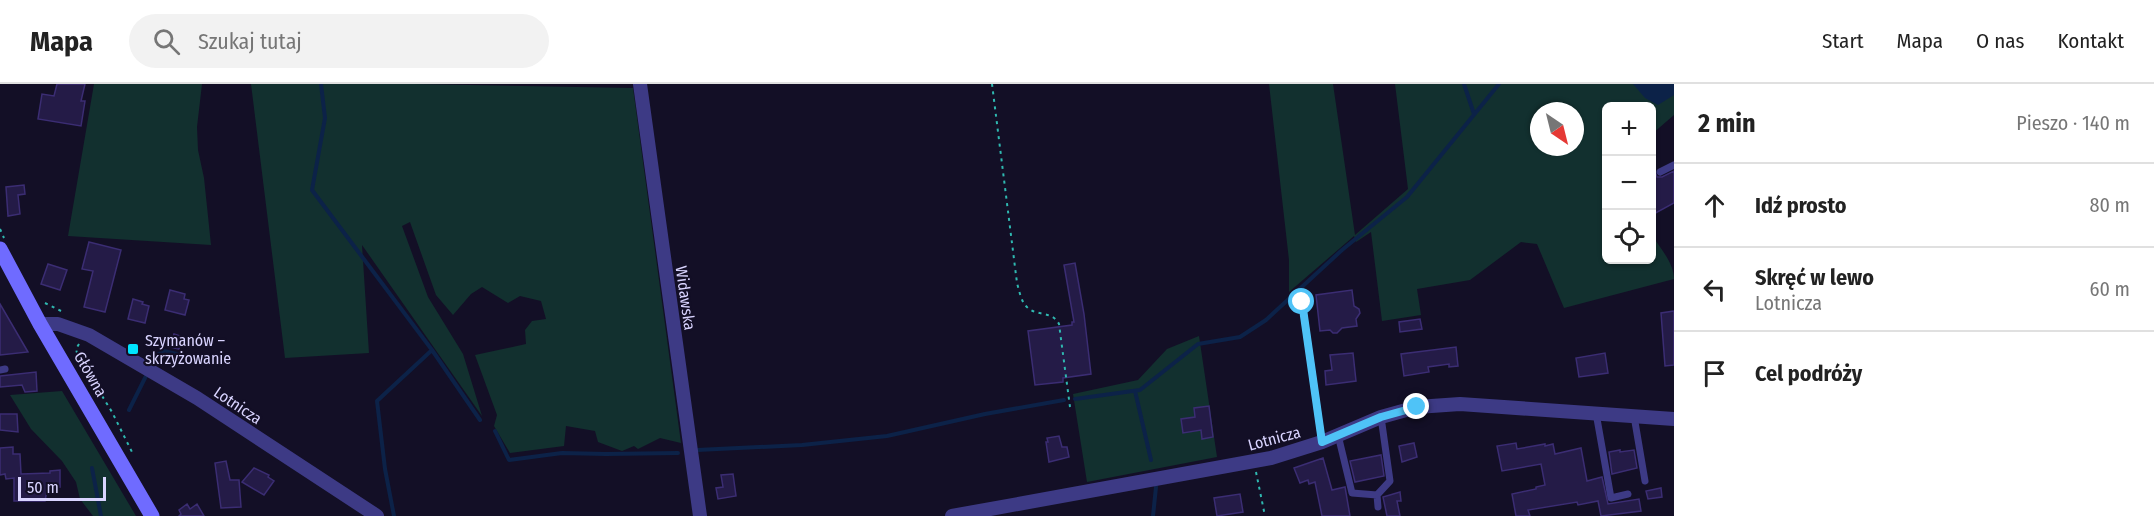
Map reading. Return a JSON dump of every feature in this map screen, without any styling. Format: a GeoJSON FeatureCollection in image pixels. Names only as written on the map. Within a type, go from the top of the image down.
{"type":"FeatureCollection","features":[{"type":"Feature","properties":{"kind":"main road","name":"Główna"},"geometry":{"type":"LineString","coordinates":[[0,249],[40,324],[152,516]]}},
{"type":"Feature","properties":{"kind":"street","name":"Widawska"},"geometry":{"type":"LineString","coordinates":[[640,84],[700,516]]}},
{"type":"Feature","properties":{"kind":"street","name":"Lotnicza"},"geometry":{"type":"LineString","coordinates":[[40,324],[58,324],[89,335],[197,398],[377,516]]}},
{"type":"Feature","properties":{"kind":"street","name":"Lotnicza"},"geometry":{"type":"LineString","coordinates":[[952,516],[1254,461],[1322,442],[1381,417],[1417,407],[1460,404],[1674,419]]}},
{"type":"Feature","properties":{"kind":"lane"},"geometry":{"type":"LineString","coordinates":[[1660,172],[1674,165]]}},
{"type":"Feature","properties":{"kind":"lane"},"geometry":{"type":"LineString","coordinates":[[1302,302],[1322,442]]}},
{"type":"Feature","properties":{"kind":"lane"},"geometry":{"type":"LineString","coordinates":[[1596,413],[1611,498],[1628,494]]}},
{"type":"Feature","properties":{"kind":"lane"},"geometry":{"type":"LineString","coordinates":[[1634,416],[1646,481]]}},
{"type":"Feature","properties":{"kind":"lane"},"geometry":{"type":"LineString","coordinates":[[1378,507],[1377,495],[1390,481],[1381,417]]}},
{"type":"Feature","properties":{"kind":"lane"},"geometry":{"type":"LineString","coordinates":[[1338,435],[1345,455],[1352,493],[1377,495]]}},
{"type":"Feature","properties":{"kind":"path"},"geometry":{"type":"LineString","coordinates":[[992,84],[1017,283],[1024,305],[1033,312],[1051,315],[1059,324],[1070,407]]}},
{"type":"Feature","properties":{"kind":"path"},"geometry":{"type":"LineString","coordinates":[[39,299],[65,313]]}},
{"type":"Feature","properties":{"kind":"path"},"geometry":{"type":"LineString","coordinates":[[83,344],[76,349],[78,357],[119,425],[134,457]]}},
{"type":"Feature","properties":{"kind":"path"},"geometry":{"type":"LineString","coordinates":[[1254,461],[1265,516]]}},
{"type":"Feature","properties":{"kind":"green space"},"geometry":{"type":"Polygon","coordinates":[[[94,84],[202,84],[197,127],[198,150],[204,178],[211,245],[68,236],[94,84]]]}},
{"type":"Feature","properties":{"kind":"green space"},"geometry":{"type":"Polygon","coordinates":[[[251,84],[633,88],[681,443],[660,438],[638,449],[634,446],[622,451],[598,442],[595,431],[566,426],[564,446],[510,453],[494,426],[497,415],[475,355],[526,344],[525,330],[532,321],[546,319],[541,301],[520,296],[508,303],[482,287],[471,294],[453,315],[436,295],[410,222],[402,226],[428,297],[463,354],[482,416],[362,245],[369,353],[285,358],[251,84]]]}},
{"type":"Feature","properties":{"kind":"green space"},"geometry":{"type":"Polygon","coordinates":[[[1269,84],[1333,84],[1355,235],[1408,189],[1395,84],[1674,84],[1674,115],[1656,131],[1656,102],[1602,102],[1602,264],[1656,264],[1656,241],[1669,261],[1674,279],[1564,308],[1537,244],[1521,242],[1470,280],[1417,289],[1421,315],[1382,321],[1371,232],[1356,242],[1354,236],[1289,292],[1289,260],[1269,84]]]}},
{"type":"Feature","properties":{"kind":"green space"},"geometry":{"type":"Polygon","coordinates":[[[1199,336],[1217,457],[1087,482],[1073,394],[1138,380],[1167,349],[1199,336]]]}},
{"type":"Feature","properties":{"kind":"green space"},"geometry":{"type":"Polygon","coordinates":[[[62,391],[136,516],[93,516],[80,499],[76,482],[62,461],[31,429],[10,395],[62,391]]]}},
{"type":"Feature","properties":{"kind":"water"},"geometry":{"type":"Polygon","coordinates":[[[1633,84],[1674,84],[1674,95],[1658,105],[1645,98],[1633,84]]]}},
{"type":"Feature","properties":{"kind":"building"},"geometry":{"type":"Polygon","coordinates":[[[57,84],[85,84],[81,101],[85,101],[81,126],[38,119],[42,94],[54,96],[57,84]]]}},
{"type":"Feature","properties":{"kind":"building"},"geometry":{"type":"Polygon","coordinates":[[[1674,171],[1674,203],[1656,213],[1656,174],[1657,177],[1662,177],[1674,171]]]}},
{"type":"Feature","properties":{"kind":"building"},"geometry":{"type":"Polygon","coordinates":[[[24,185],[25,194],[18,195],[20,214],[8,216],[6,187],[24,185]]]}},
{"type":"Feature","properties":{"kind":"building"},"geometry":{"type":"Polygon","coordinates":[[[89,242],[121,250],[105,312],[84,307],[93,271],[82,269],[89,242]]]}},
{"type":"Feature","properties":{"kind":"building"},"geometry":{"type":"Polygon","coordinates":[[[1075,263],[1091,374],[1063,378],[1063,382],[1035,385],[1028,331],[1072,325],[1074,322],[1064,265],[1075,263]]]}},
{"type":"Feature","properties":{"kind":"building"},"geometry":{"type":"Polygon","coordinates":[[[48,264],[67,270],[60,290],[41,284],[48,264]]]}},
{"type":"Feature","properties":{"kind":"building"},"geometry":{"type":"Polygon","coordinates":[[[170,290],[185,294],[184,299],[189,300],[185,315],[165,310],[170,290]]]}},
{"type":"Feature","properties":{"kind":"building"},"geometry":{"type":"Polygon","coordinates":[[[1352,290],[1354,306],[1359,309],[1360,313],[1356,319],[1357,326],[1342,328],[1337,333],[1330,330],[1320,331],[1316,295],[1352,290]]]}},
{"type":"Feature","properties":{"kind":"building"},"geometry":{"type":"Polygon","coordinates":[[[133,299],[149,306],[145,323],[128,319],[133,299]]]}},
{"type":"Feature","properties":{"kind":"building"},"geometry":{"type":"Polygon","coordinates":[[[0,304],[28,352],[0,355],[0,304]]]}},
{"type":"Feature","properties":{"kind":"building"},"geometry":{"type":"Polygon","coordinates":[[[1674,311],[1674,365],[1665,366],[1661,313],[1674,311]]]}},
{"type":"Feature","properties":{"kind":"building"},"geometry":{"type":"Polygon","coordinates":[[[1420,319],[1422,329],[1400,332],[1399,322],[1420,319]]]}},
{"type":"Feature","properties":{"kind":"building"},"geometry":{"type":"Polygon","coordinates":[[[174,334],[183,337],[179,349],[170,347],[174,334]]]}},
{"type":"Feature","properties":{"kind":"building"},"geometry":{"type":"Polygon","coordinates":[[[1456,347],[1458,366],[1449,367],[1449,364],[1428,367],[1429,372],[1404,376],[1401,354],[1456,347]]]}},
{"type":"Feature","properties":{"kind":"building"},"geometry":{"type":"Polygon","coordinates":[[[1353,353],[1356,381],[1326,385],[1325,371],[1332,370],[1330,355],[1353,353]]]}},
{"type":"Feature","properties":{"kind":"building"},"geometry":{"type":"Polygon","coordinates":[[[1605,353],[1608,373],[1579,377],[1576,358],[1605,353]]]}},
{"type":"Feature","properties":{"kind":"building"},"geometry":{"type":"Polygon","coordinates":[[[36,372],[37,391],[25,392],[22,385],[0,387],[0,376],[36,372]]]}},
{"type":"Feature","properties":{"kind":"building"},"geometry":{"type":"Polygon","coordinates":[[[1209,406],[1213,437],[1202,439],[1201,430],[1183,433],[1181,419],[1195,417],[1194,408],[1209,406]]]}},
{"type":"Feature","properties":{"kind":"building"},"geometry":{"type":"Polygon","coordinates":[[[0,414],[17,414],[18,432],[0,430],[0,414]]]}},
{"type":"Feature","properties":{"kind":"building"},"geometry":{"type":"Polygon","coordinates":[[[1059,436],[1062,447],[1067,447],[1069,457],[1049,462],[1047,438],[1059,436]]]}},
{"type":"Feature","properties":{"kind":"building"},"geometry":{"type":"Polygon","coordinates":[[[1414,443],[1417,457],[1402,462],[1399,446],[1414,443]]]}},
{"type":"Feature","properties":{"kind":"building"},"geometry":{"type":"Polygon","coordinates":[[[1516,443],[1517,449],[1553,444],[1555,454],[1581,448],[1587,481],[1602,477],[1608,504],[1639,499],[1641,511],[1601,516],[1598,501],[1528,510],[1530,516],[1516,516],[1512,494],[1545,485],[1541,464],[1502,471],[1497,446],[1516,443]]]}},
{"type":"Feature","properties":{"kind":"building"},"geometry":{"type":"Polygon","coordinates":[[[13,447],[13,454],[20,454],[21,474],[50,473],[50,471],[60,470],[60,487],[47,490],[45,501],[14,501],[14,478],[6,479],[5,474],[0,475],[0,448],[13,447]]]}},
{"type":"Feature","properties":{"kind":"building"},"geometry":{"type":"Polygon","coordinates":[[[1620,450],[1620,452],[1634,450],[1637,468],[1612,474],[1609,452],[1620,450]]]}},
{"type":"Feature","properties":{"kind":"building"},"geometry":{"type":"Polygon","coordinates":[[[1381,455],[1384,476],[1355,482],[1350,461],[1381,455]]]}},
{"type":"Feature","properties":{"kind":"building"},"geometry":{"type":"Polygon","coordinates":[[[1323,458],[1332,490],[1345,487],[1350,516],[1322,516],[1315,482],[1309,484],[1308,480],[1300,483],[1294,468],[1323,458]]]}},
{"type":"Feature","properties":{"kind":"building"},"geometry":{"type":"Polygon","coordinates":[[[226,461],[230,480],[239,480],[241,507],[221,508],[215,463],[226,461]]]}},
{"type":"Feature","properties":{"kind":"building"},"geometry":{"type":"Polygon","coordinates":[[[254,468],[269,475],[268,477],[274,481],[264,495],[242,482],[254,468]]]}},
{"type":"Feature","properties":{"kind":"building"},"geometry":{"type":"Polygon","coordinates":[[[733,474],[736,496],[718,499],[716,488],[723,487],[721,475],[733,474]]]}},
{"type":"Feature","properties":{"kind":"building"},"geometry":{"type":"Polygon","coordinates":[[[1661,488],[1662,497],[1648,499],[1646,491],[1661,488]]]}},
{"type":"Feature","properties":{"kind":"building"},"geometry":{"type":"Polygon","coordinates":[[[1400,492],[1401,501],[1397,501],[1400,516],[1387,516],[1383,497],[1400,492]]]}},
{"type":"Feature","properties":{"kind":"building"},"geometry":{"type":"Polygon","coordinates":[[[1240,494],[1243,512],[1217,516],[1214,498],[1240,494]]]}},
{"type":"Feature","properties":{"kind":"building"},"geometry":{"type":"Polygon","coordinates":[[[187,504],[190,509],[197,504],[204,516],[179,516],[181,514],[179,510],[187,504]]]}},
{"type":"Feature","properties":{"kind":"waterway"},"geometry":{"type":"LineString","coordinates":[[321,84],[325,118],[312,190],[432,350],[480,420]]}},
{"type":"Feature","properties":{"kind":"waterway"},"geometry":{"type":"LineString","coordinates":[[1464,84],[1474,114]]}},
{"type":"Feature","properties":{"kind":"waterway"},"geometry":{"type":"LineString","coordinates":[[1075,399],[1140,390],[1198,344],[1240,337],[1266,320],[1342,250],[1407,197],[1499,84]]}},
{"type":"Feature","properties":{"kind":"waterway"},"geometry":{"type":"LineString","coordinates":[[394,516],[385,469],[377,401],[432,350]]}},
{"type":"Feature","properties":{"kind":"waterway"},"geometry":{"type":"LineString","coordinates":[[154,360],[155,356],[164,351],[181,355]]}},
{"type":"Feature","properties":{"kind":"waterway"},"geometry":{"type":"LineString","coordinates":[[129,410],[146,376]]}},
{"type":"Feature","properties":{"kind":"waterway"},"geometry":{"type":"LineString","coordinates":[[1135,391],[1151,460]]}},
{"type":"Feature","properties":{"kind":"waterway"},"geometry":{"type":"LineString","coordinates":[[697,450],[802,445],[887,436],[985,414],[1064,400]]}},
{"type":"Feature","properties":{"kind":"waterway"},"geometry":{"type":"LineString","coordinates":[[495,431],[509,460],[562,453],[678,453]]}},
{"type":"Feature","properties":{"kind":"waterway"},"geometry":{"type":"LineString","coordinates":[[92,468],[101,516]]}},
{"type":"Feature","properties":{"kind":"waterway"},"geometry":{"type":"LineString","coordinates":[[1153,516],[1156,487]]}},
{"type":"Feature","properties":{"kind":"place","name":"Szymanów – skrzyżowanie"},"geometry":{"type":"Point","coordinates":[133,349]}},
{"type":"Feature","properties":{"kind":"route"},"geometry":{"type":"LineString","coordinates":[[1302,302],[1322,442],[1381,417],[1417,407]]}}]}
